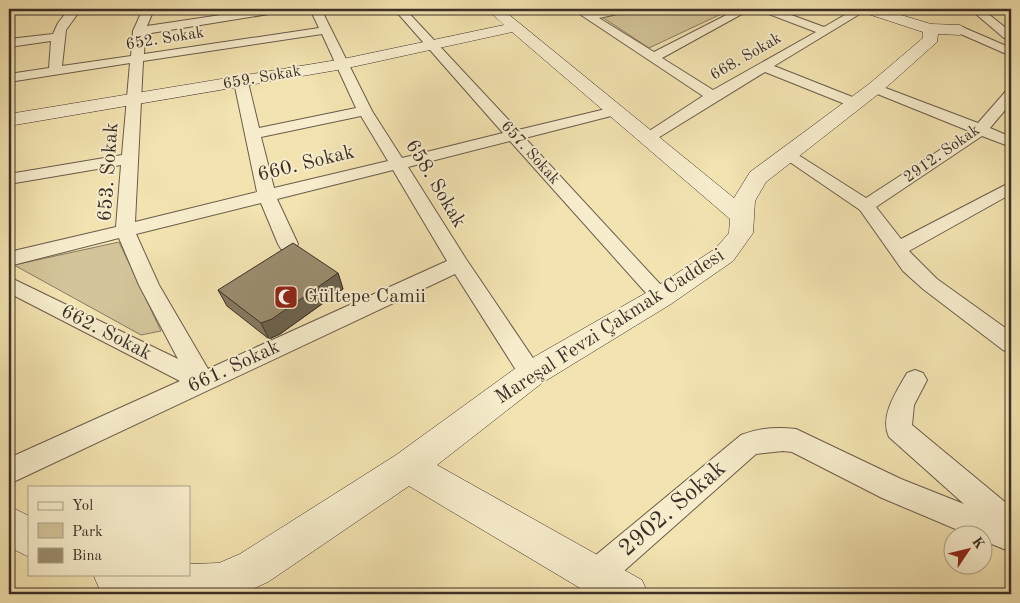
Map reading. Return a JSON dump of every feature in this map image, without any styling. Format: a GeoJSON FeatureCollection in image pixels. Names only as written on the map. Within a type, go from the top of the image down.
{"type":"FeatureCollection","features":[{"type":"Feature","properties":{"kind":"main road"},"geometry":{"type":"LineString","coordinates":[[870,10],[930,29],[960,30]]}},
{"type":"Feature","properties":{"kind":"main road","name":"659. Sokak"},"geometry":{"type":"LineString","coordinates":[[9,120],[343,64],[432,45],[506,15]]}},
{"type":"Feature","properties":{"kind":"main road"},"geometry":{"type":"LineString","coordinates":[[506,15],[614,111],[742,216]]}},
{"type":"Feature","properties":{"kind":"main road","name":"Mareşal Fevzi Çakmak Caddesi"},"geometry":{"type":"LineString","coordinates":[[122,576],[161,586],[220,588],[254,568],[408,467],[531,374],[661,297],[724,255],[735,243],[741,232],[744,201],[750,187],[758,177],[865,96],[931,39],[930,29]]}},
{"type":"Feature","properties":{"kind":"main road"},"geometry":{"type":"LineString","coordinates":[[408,467],[628,594]]}},
{"type":"Feature","properties":{"kind":"main road"},"geometry":{"type":"LineString","coordinates":[[9,526],[28,537]]}},
{"type":"Feature","properties":{"kind":"street"},"geometry":{"type":"LineString","coordinates":[[55,71],[56,37],[67,18],[75,9]]}},
{"type":"Feature","properties":{"kind":"street","name":"653. Sokak"},"geometry":{"type":"LineString","coordinates":[[148,9],[139,31],[136,100],[125,231],[149,285],[203,382]]}},
{"type":"Feature","properties":{"kind":"street"},"geometry":{"type":"LineString","coordinates":[[139,31],[226,13],[281,9]]}},
{"type":"Feature","properties":{"kind":"street","name":"658. Sokak"},"geometry":{"type":"LineString","coordinates":[[316,9],[365,111],[459,264],[531,374]]}},
{"type":"Feature","properties":{"kind":"street","name":"657. Sokak"},"geometry":{"type":"LineString","coordinates":[[399,9],[661,297]]}},
{"type":"Feature","properties":{"kind":"street"},"geometry":{"type":"LineString","coordinates":[[578,9],[713,96]]}},
{"type":"Feature","properties":{"kind":"street"},"geometry":{"type":"LineString","coordinates":[[590,16],[627,9]]}},
{"type":"Feature","properties":{"kind":"street"},"geometry":{"type":"LineString","coordinates":[[654,57],[746,9]]}},
{"type":"Feature","properties":{"kind":"street"},"geometry":{"type":"LineString","coordinates":[[765,9],[825,30]]}},
{"type":"Feature","properties":{"kind":"street"},"geometry":{"type":"LineString","coordinates":[[975,9],[1010,35]]}},
{"type":"Feature","properties":{"kind":"street","name":"668. Sokak"},"geometry":{"type":"LineString","coordinates":[[648,138],[713,96],[825,30],[870,10]]}},
{"type":"Feature","properties":{"kind":"street","name":"652. Sokak"},"geometry":{"type":"LineString","coordinates":[[9,78],[326,30]]}},
{"type":"Feature","properties":{"kind":"street"},"geometry":{"type":"LineString","coordinates":[[960,30],[1010,35]]}},
{"type":"Feature","properties":{"kind":"street"},"geometry":{"type":"LineString","coordinates":[[960,30],[1011,52]]}},
{"type":"Feature","properties":{"kind":"street"},"geometry":{"type":"LineString","coordinates":[[9,43],[56,37]]}},
{"type":"Feature","properties":{"kind":"street"},"geometry":{"type":"LineString","coordinates":[[765,66],[980,130],[1011,142]]}},
{"type":"Feature","properties":{"kind":"street"},"geometry":{"type":"LineString","coordinates":[[241,82],[267,196],[288,244]]}},
{"type":"Feature","properties":{"kind":"street","name":"2912. Sokak"},"geometry":{"type":"LineString","coordinates":[[866,206],[980,130],[1011,94]]}},
{"type":"Feature","properties":{"kind":"street"},"geometry":{"type":"LineString","coordinates":[[253,134],[365,111]]}},
{"type":"Feature","properties":{"kind":"street","name":"660. Sokak"},"geometry":{"type":"LineString","coordinates":[[9,259],[614,111]]}},
{"type":"Feature","properties":{"kind":"street"},"geometry":{"type":"LineString","coordinates":[[786,154],[866,206],[910,266],[930,284],[1010,342]]}},
{"type":"Feature","properties":{"kind":"street"},"geometry":{"type":"LineString","coordinates":[[9,180],[131,158]]}},
{"type":"Feature","properties":{"kind":"street"},"geometry":{"type":"LineString","coordinates":[[898,249],[1011,187]]}},
{"type":"Feature","properties":{"kind":"street","name":"661. Sokak"},"geometry":{"type":"LineString","coordinates":[[9,471],[459,264]]}},
{"type":"Feature","properties":{"kind":"street","name":"662. Sokak"},"geometry":{"type":"LineString","coordinates":[[9,284],[203,382]]}},
{"type":"Feature","properties":{"kind":"street"},"geometry":{"type":"LineString","coordinates":[[914,380],[902,405],[898,428],[1011,526]]}},
{"type":"Feature","properties":{"kind":"street","name":"2902. Sokak"},"geometry":{"type":"LineString","coordinates":[[596,575],[750,443],[783,439],[796,441],[892,489],[1011,537]]}},
{"type":"Feature","properties":{"kind":"green space"},"geometry":{"type":"Polygon","coordinates":[[[642,9],[732,9],[649,48],[602,17],[642,9]]]}},
{"type":"Feature","properties":{"kind":"green space"},"geometry":{"type":"Polygon","coordinates":[[[119,242],[161,331],[141,335],[14,265],[119,242]]]}},
{"type":"Feature","properties":{"kind":"building"},"geometry":{"type":"Polygon","coordinates":[[[293,243],[338,273],[272,319],[261,323],[218,290],[293,243]]]}},
{"type":"Feature","properties":{"kind":"place","name":"Gültepe Camii"},"geometry":{"type":"Point","coordinates":[286,297]}}]}
